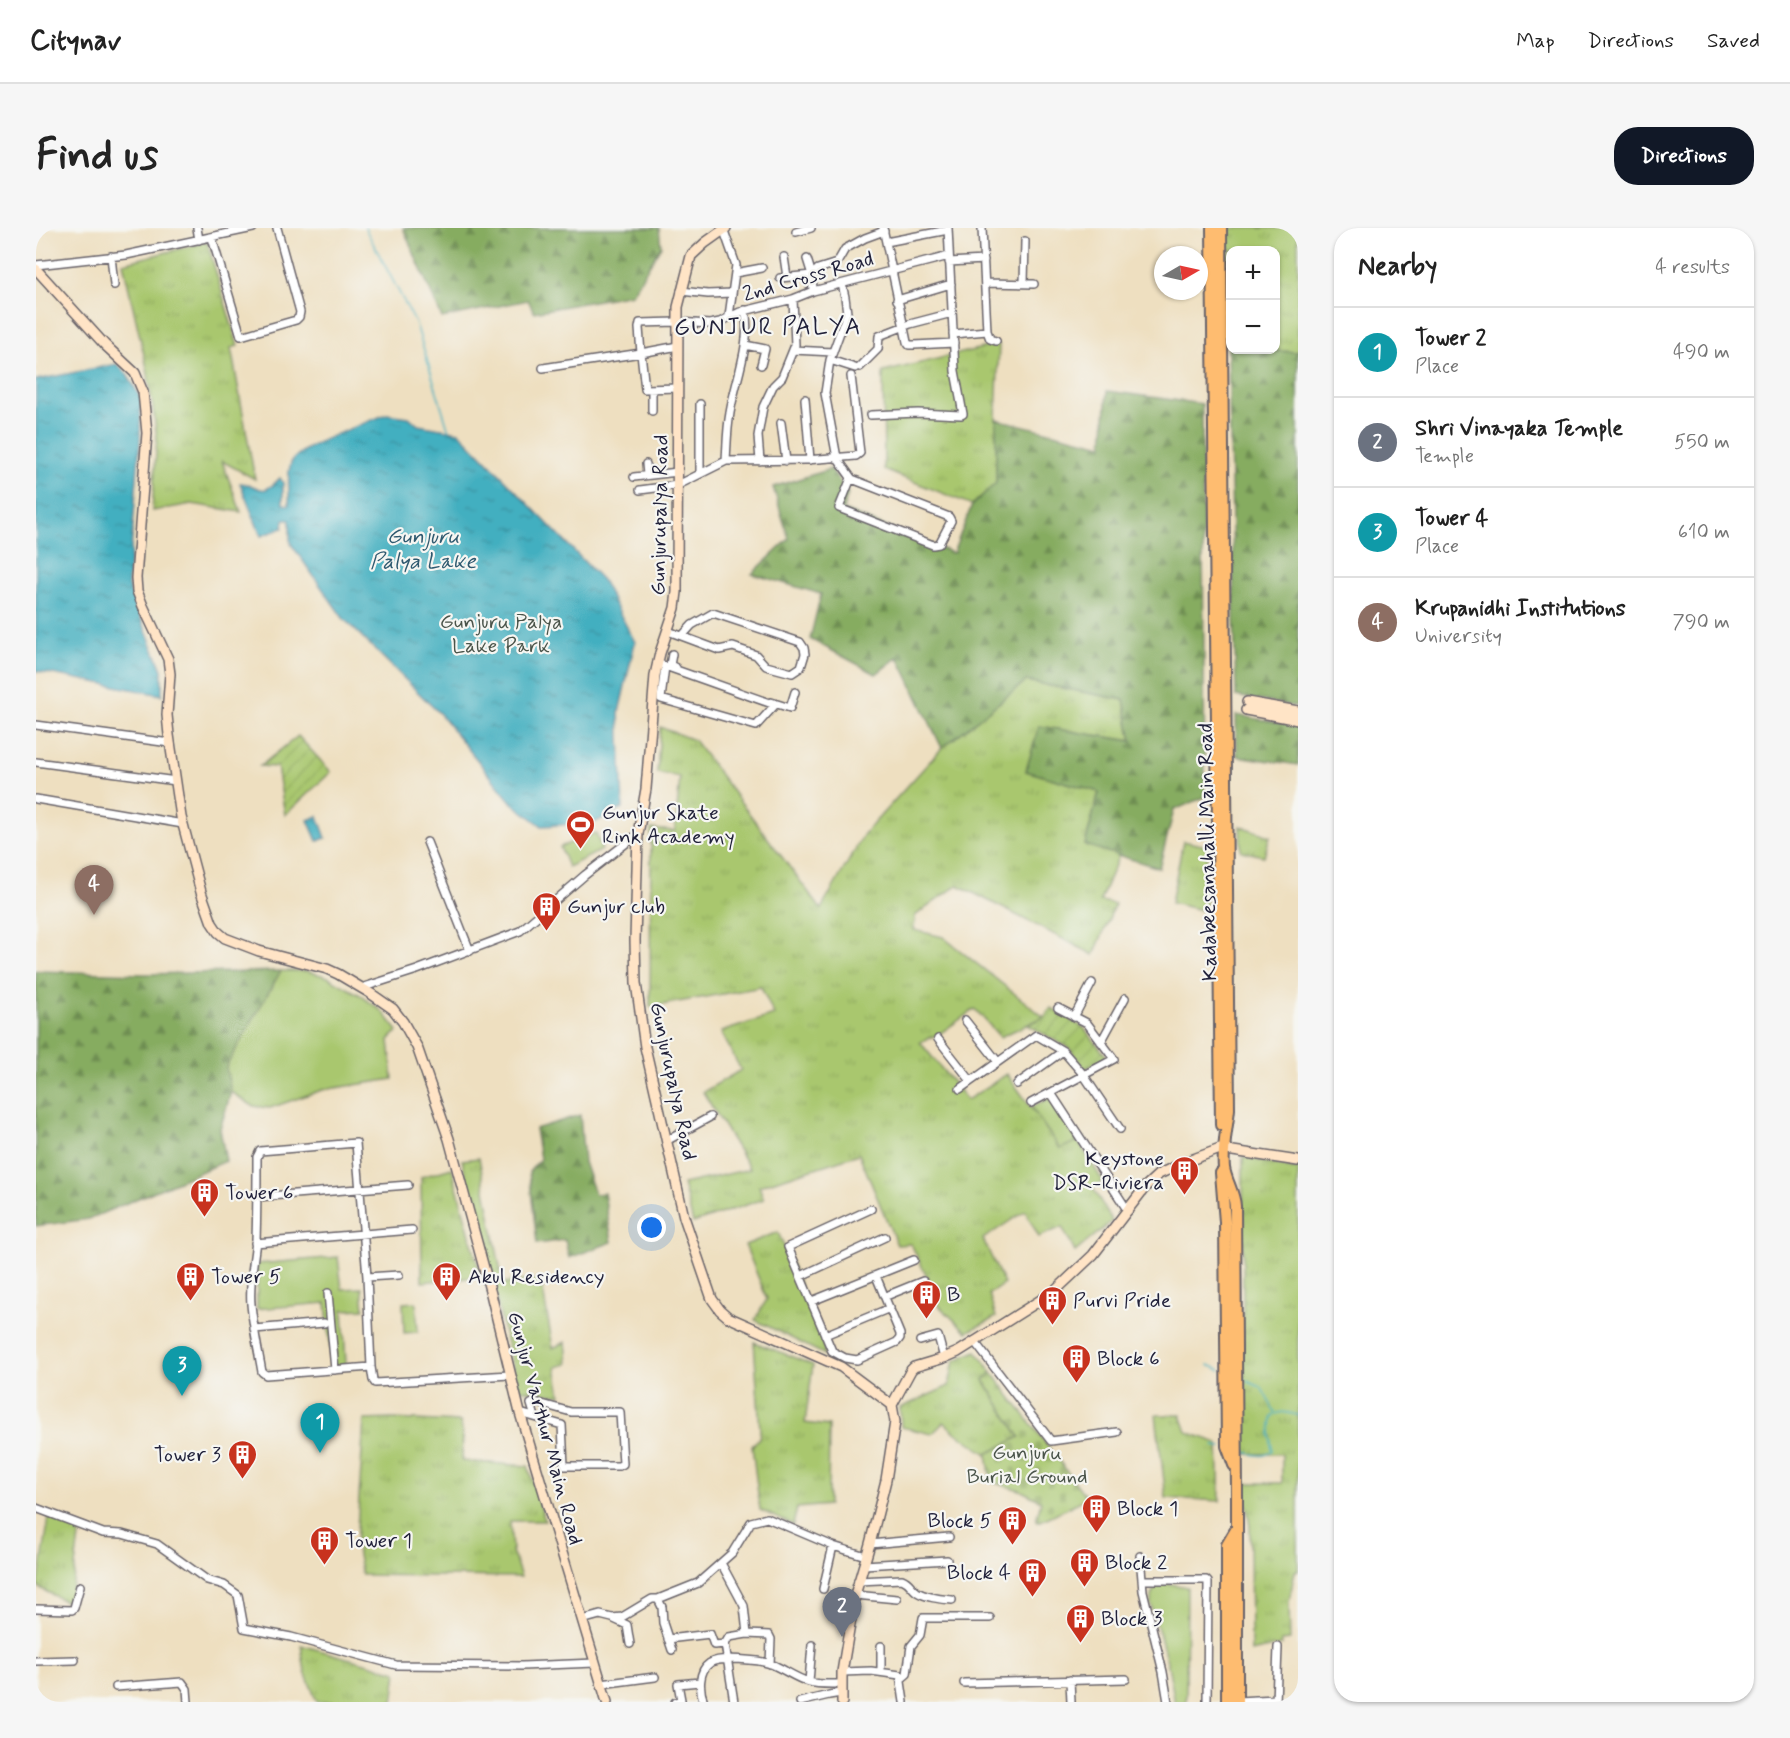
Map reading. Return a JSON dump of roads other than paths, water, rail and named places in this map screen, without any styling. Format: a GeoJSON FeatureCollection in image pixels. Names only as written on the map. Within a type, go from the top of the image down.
{"type":"FeatureCollection","features":[{"type":"Feature","properties":{"kind":"main road","name":"Kadabeesanahalli Main Road"},"geometry":{"type":"LineString","coordinates":[[1212,228],[1229,1109],[1222,1149],[1225,1174],[1235,1206],[1237,1528],[1227,1545],[1233,1702]]}},
{"type":"Feature","properties":{"kind":"main road","name":"Kadabeesanahalli Main Road"},"geometry":{"type":"LineString","coordinates":[[1220,703],[1221,228]]}},
{"type":"Feature","properties":{"kind":"street"},"geometry":{"type":"LineString","coordinates":[[197,228],[199,240]]}},
{"type":"Feature","properties":{"kind":"street"},"geometry":{"type":"LineString","coordinates":[[36,267],[126,255],[253,228]]}},
{"type":"Feature","properties":{"kind":"street"},"geometry":{"type":"LineString","coordinates":[[212,238],[241,336],[296,320],[299,317],[300,312],[277,228]]}},
{"type":"Feature","properties":{"kind":"street"},"geometry":{"type":"LineString","coordinates":[[724,228],[734,255],[735,273],[729,316]]}},
{"type":"Feature","properties":{"kind":"street","name":"Gunjurupalya Road"},"geometry":{"type":"LineString","coordinates":[[724,228],[691,256],[681,291],[677,322],[677,592],[675,608],[661,650],[661,665],[654,683],[647,781],[638,834],[634,940],[642,1032],[687,1227],[712,1299],[728,1317],[840,1367],[892,1405]]}},
{"type":"Feature","properties":{"kind":"street"},"geometry":{"type":"LineString","coordinates":[[796,232],[811,228]]}},
{"type":"Feature","properties":{"kind":"street"},"geometry":{"type":"LineString","coordinates":[[982,228],[987,331],[990,339],[996,341]]}},
{"type":"Feature","properties":{"kind":"street"},"geometry":{"type":"LineString","coordinates":[[871,416],[918,413],[963,414],[955,371],[948,229],[886,242]]}},
{"type":"Feature","properties":{"kind":"street"},"geometry":{"type":"LineString","coordinates":[[784,257],[784,277],[812,275],[818,268],[837,263],[845,249],[884,230],[897,300],[909,345],[987,331]]}},
{"type":"Feature","properties":{"kind":"street"},"geometry":{"type":"LineString","coordinates":[[1024,283],[1026,241]]}},
{"type":"Feature","properties":{"kind":"street"},"geometry":{"type":"LineString","coordinates":[[111,256],[114,285]]}},
{"type":"Feature","properties":{"kind":"street"},"geometry":{"type":"LineString","coordinates":[[807,259],[812,275],[813,291]]}},
{"type":"Feature","properties":{"kind":"street","name":"2nd Cross Road"},"geometry":{"type":"LineString","coordinates":[[641,353],[640,323],[710,324],[720,322],[745,310],[793,299],[813,291],[891,270],[949,259],[984,260]]}},
{"type":"Feature","properties":{"kind":"street","name":"Gunjur Varthur Main Road"},"geometry":{"type":"LineString","coordinates":[[36,267],[105,345],[135,373],[143,392],[147,433],[136,578],[137,591],[168,659],[170,674],[167,716],[183,824],[212,923],[225,938],[259,951],[338,974],[393,1009],[417,1047],[449,1139],[491,1294],[519,1410],[607,1702]]}},
{"type":"Feature","properties":{"kind":"street"},"geometry":{"type":"LineString","coordinates":[[735,273],[762,268]]}},
{"type":"Feature","properties":{"kind":"street"},"geometry":{"type":"LineString","coordinates":[[985,283],[1034,284]]}},
{"type":"Feature","properties":{"kind":"street"},"geometry":{"type":"LineString","coordinates":[[842,284],[847,313],[831,356],[825,393],[837,458],[851,478],[949,517],[951,521],[939,544],[933,545],[839,508],[851,478]]}},
{"type":"Feature","properties":{"kind":"street"},"geometry":{"type":"LineString","coordinates":[[897,300],[951,284]]}},
{"type":"Feature","properties":{"kind":"street"},"geometry":{"type":"LineString","coordinates":[[681,291],[708,294],[732,293]]}},
{"type":"Feature","properties":{"kind":"street"},"geometry":{"type":"LineString","coordinates":[[760,461],[758,436],[763,407],[773,386],[782,377],[795,345],[793,299]]}},
{"type":"Feature","properties":{"kind":"street"},"geometry":{"type":"LineString","coordinates":[[726,461],[729,414],[745,345],[747,318],[745,310]]}},
{"type":"Feature","properties":{"kind":"street"},"geometry":{"type":"LineString","coordinates":[[793,350],[831,356],[857,367],[878,349],[879,336],[904,326],[952,313]]}},
{"type":"Feature","properties":{"kind":"street"},"geometry":{"type":"LineString","coordinates":[[745,345],[765,349],[761,365]]}},
{"type":"Feature","properties":{"kind":"street"},"geometry":{"type":"LineString","coordinates":[[543,368],[678,346]]}},
{"type":"Feature","properties":{"kind":"street"},"geometry":{"type":"LineString","coordinates":[[641,353],[645,389],[678,388]]}},
{"type":"Feature","properties":{"kind":"street"},"geometry":{"type":"LineString","coordinates":[[640,490],[678,485],[726,461],[786,461],[856,456],[860,453],[850,376]]}},
{"type":"Feature","properties":{"kind":"street"},"geometry":{"type":"LineString","coordinates":[[652,390],[652,411]]}},
{"type":"Feature","properties":{"kind":"street"},"geometry":{"type":"LineString","coordinates":[[805,399],[810,460]]}},
{"type":"Feature","properties":{"kind":"street"},"geometry":{"type":"LineString","coordinates":[[700,404],[700,473]]}},
{"type":"Feature","properties":{"kind":"street"},"geometry":{"type":"LineString","coordinates":[[781,423],[786,461]]}},
{"type":"Feature","properties":{"kind":"street"},"geometry":{"type":"LineString","coordinates":[[646,464],[647,475]]}},
{"type":"Feature","properties":{"kind":"street"},"geometry":{"type":"LineString","coordinates":[[634,477],[678,472]]}},
{"type":"Feature","properties":{"kind":"street"},"geometry":{"type":"LineString","coordinates":[[668,631],[719,650],[733,647],[756,655],[766,666],[786,673],[796,672],[805,654],[800,642],[713,613],[692,625],[682,636]]}},
{"type":"Feature","properties":{"kind":"street"},"geometry":{"type":"LineString","coordinates":[[661,650],[668,655],[672,654],[671,666],[788,708],[795,692]]}},
{"type":"Feature","properties":{"kind":"street"},"geometry":{"type":"LineString","coordinates":[[661,665],[775,705],[756,726],[661,699],[661,665]]}},
{"type":"Feature","properties":{"kind":"street"},"geometry":{"type":"LineString","coordinates":[[1298,711],[1246,706],[1298,720]]}},
{"type":"Feature","properties":{"kind":"street"},"geometry":{"type":"LineString","coordinates":[[36,724],[170,743]]}},
{"type":"Feature","properties":{"kind":"street"},"geometry":{"type":"LineString","coordinates":[[36,762],[176,781]]}},
{"type":"Feature","properties":{"kind":"street"},"geometry":{"type":"LineString","coordinates":[[36,799],[183,824]]}},
{"type":"Feature","properties":{"kind":"street"},"geometry":{"type":"LineString","coordinates":[[361,988],[470,951],[520,931],[585,875],[638,834]]}},
{"type":"Feature","properties":{"kind":"street"},"geometry":{"type":"LineString","coordinates":[[427,842],[470,951]]}},
{"type":"Feature","properties":{"kind":"street"},"geometry":{"type":"LineString","coordinates":[[1074,1017],[1092,983]]}},
{"type":"Feature","properties":{"kind":"street"},"geometry":{"type":"LineString","coordinates":[[1101,1042],[1125,998]]}},
{"type":"Feature","properties":{"kind":"street"},"geometry":{"type":"LineString","coordinates":[[1031,1103],[1114,1059],[1087,1023],[1058,1008]]}},
{"type":"Feature","properties":{"kind":"street"},"geometry":{"type":"LineString","coordinates":[[965,1020],[998,1062]]}},
{"type":"Feature","properties":{"kind":"street"},"geometry":{"type":"LineString","coordinates":[[960,1089],[1036,1035],[1063,1051],[1083,1074],[1120,1129]]}},
{"type":"Feature","properties":{"kind":"street"},"geometry":{"type":"LineString","coordinates":[[938,1038],[971,1081]]}},
{"type":"Feature","properties":{"kind":"street"},"geometry":{"type":"LineString","coordinates":[[1017,1084],[1063,1051]]}},
{"type":"Feature","properties":{"kind":"street"},"geometry":{"type":"LineString","coordinates":[[1051,1093],[1128,1211]]}},
{"type":"Feature","properties":{"kind":"street"},"geometry":{"type":"LineString","coordinates":[[668,1140],[710,1117]]}},
{"type":"Feature","properties":{"kind":"street"},"geometry":{"type":"LineString","coordinates":[[371,1367],[266,1375],[262,1372],[251,1302],[257,1157],[260,1151],[356,1143],[367,1277],[371,1367],[373,1380],[376,1383],[510,1376]]}},
{"type":"Feature","properties":{"kind":"street"},"geometry":{"type":"LineString","coordinates":[[841,1696],[842,1672],[855,1595],[886,1480],[894,1432],[895,1414],[892,1405],[914,1367],[944,1358],[1055,1291],[1093,1255],[1146,1186],[1159,1174],[1222,1149],[1298,1161]]}},
{"type":"Feature","properties":{"kind":"street"},"geometry":{"type":"LineString","coordinates":[[257,1197],[408,1185]]}},
{"type":"Feature","properties":{"kind":"street"},"geometry":{"type":"LineString","coordinates":[[871,1209],[788,1247],[832,1351],[845,1358],[856,1360],[897,1342],[900,1338],[886,1296],[876,1276]]}},
{"type":"Feature","properties":{"kind":"street"},"geometry":{"type":"LineString","coordinates":[[255,1242],[412,1230]]}},
{"type":"Feature","properties":{"kind":"street"},"geometry":{"type":"LineString","coordinates":[[801,1276],[885,1237]]}},
{"type":"Feature","properties":{"kind":"street"},"geometry":{"type":"LineString","coordinates":[[812,1301],[914,1260]]}},
{"type":"Feature","properties":{"kind":"street"},"geometry":{"type":"LineString","coordinates":[[367,1277],[399,1275]]}},
{"type":"Feature","properties":{"kind":"street"},"geometry":{"type":"LineString","coordinates":[[886,1296],[923,1281]]}},
{"type":"Feature","properties":{"kind":"street"},"geometry":{"type":"LineString","coordinates":[[328,1293],[335,1370]]}},
{"type":"Feature","properties":{"kind":"street"},"geometry":{"type":"LineString","coordinates":[[825,1335],[890,1308]]}},
{"type":"Feature","properties":{"kind":"street"},"geometry":{"type":"LineString","coordinates":[[254,1329],[324,1323]]}},
{"type":"Feature","properties":{"kind":"street"},"geometry":{"type":"LineString","coordinates":[[920,1341],[938,1336],[944,1358]]}},
{"type":"Feature","properties":{"kind":"street"},"geometry":{"type":"LineString","coordinates":[[974,1341],[1051,1441],[1117,1432]]}},
{"type":"Feature","properties":{"kind":"street"},"geometry":{"type":"LineString","coordinates":[[840,1367],[845,1358]]}},
{"type":"Feature","properties":{"kind":"street"},"geometry":{"type":"LineString","coordinates":[[534,1413],[531,1404],[535,1401],[571,1412],[620,1412],[623,1464],[619,1466],[564,1466],[561,1425],[563,1410]]}},
{"type":"Feature","properties":{"kind":"street"},"geometry":{"type":"LineString","coordinates":[[519,1410],[534,1413],[561,1425]]}},
{"type":"Feature","properties":{"kind":"street"},"geometry":{"type":"LineString","coordinates":[[36,1508],[103,1533],[122,1534],[157,1544],[207,1580],[225,1585],[238,1595],[244,1628],[291,1637],[396,1665],[595,1664]]}},
{"type":"Feature","properties":{"kind":"street"},"geometry":{"type":"LineString","coordinates":[[612,1618],[626,1615],[652,1599],[658,1599],[698,1583],[732,1553],[751,1522],[767,1518],[865,1561],[947,1560]]}},
{"type":"Feature","properties":{"kind":"street"},"geometry":{"type":"LineString","coordinates":[[870,1544],[949,1538]]}},
{"type":"Feature","properties":{"kind":"street"},"geometry":{"type":"LineString","coordinates":[[823,1589],[834,1546]]}},
{"type":"Feature","properties":{"kind":"street"},"geometry":{"type":"LineString","coordinates":[[1140,1556],[1143,1591],[1168,1702]]}},
{"type":"Feature","properties":{"kind":"street"},"geometry":{"type":"LineString","coordinates":[[721,1563],[744,1606],[747,1634]]}},
{"type":"Feature","properties":{"kind":"street"},"geometry":{"type":"LineString","coordinates":[[858,1581],[902,1579],[906,1580],[916,1592],[952,1600]]}},
{"type":"Feature","properties":{"kind":"street"},"geometry":{"type":"LineString","coordinates":[[1142,1580],[1208,1581],[1207,1702]]}},
{"type":"Feature","properties":{"kind":"street"},"geometry":{"type":"LineString","coordinates":[[36,1610],[72,1610],[80,1586]]}},
{"type":"Feature","properties":{"kind":"street"},"geometry":{"type":"LineString","coordinates":[[855,1595],[897,1599]]}},
{"type":"Feature","properties":{"kind":"street"},"geometry":{"type":"LineString","coordinates":[[658,1599],[672,1650]]}},
{"type":"Feature","properties":{"kind":"street"},"geometry":{"type":"LineString","coordinates":[[582,1620],[600,1615],[627,1625],[630,1644]]}},
{"type":"Feature","properties":{"kind":"street"},"geometry":{"type":"LineString","coordinates":[[901,1679],[907,1674],[911,1646],[920,1635],[923,1618],[990,1618]]}},
{"type":"Feature","properties":{"kind":"street"},"geometry":{"type":"LineString","coordinates":[[668,1639],[710,1634],[714,1645],[725,1644]]}},
{"type":"Feature","properties":{"kind":"street"},"geometry":{"type":"LineString","coordinates":[[735,1702],[725,1644],[729,1637],[747,1634],[769,1635],[770,1664]]}},
{"type":"Feature","properties":{"kind":"street"},"geometry":{"type":"LineString","coordinates":[[809,1682],[812,1646]]}},
{"type":"Feature","properties":{"kind":"street"},"geometry":{"type":"LineString","coordinates":[[881,1646],[881,1672]]}},
{"type":"Feature","properties":{"kind":"street"},"geometry":{"type":"LineString","coordinates":[[1233,1702],[1276,1701],[1278,1647]]}},
{"type":"Feature","properties":{"kind":"street"},"geometry":{"type":"LineString","coordinates":[[36,1661],[75,1659]]}},
{"type":"Feature","properties":{"kind":"street"},"geometry":{"type":"LineString","coordinates":[[704,1702],[700,1692],[700,1682],[709,1664],[714,1661],[728,1660],[770,1664],[809,1682],[828,1685],[841,1696]]}},
{"type":"Feature","properties":{"kind":"street"},"geometry":{"type":"LineString","coordinates":[[842,1672],[881,1672],[900,1675],[904,1702]]}},
{"type":"Feature","properties":{"kind":"street"},"geometry":{"type":"LineString","coordinates":[[601,1684],[655,1677]]}},
{"type":"Feature","properties":{"kind":"street"},"geometry":{"type":"LineString","coordinates":[[964,1683],[1126,1679]]}},
{"type":"Feature","properties":{"kind":"street"},"geometry":{"type":"LineString","coordinates":[[1070,1680],[1071,1702]]}},
{"type":"Feature","properties":{"kind":"street"},"geometry":{"type":"LineString","coordinates":[[116,1687],[182,1682],[187,1689],[188,1702]]}},
{"type":"Feature","properties":{"kind":"street"},"geometry":{"type":"LineString","coordinates":[[675,1702],[681,1700],[678,1684],[700,1682]]}},
{"type":"Feature","properties":{"kind":"street"},"geometry":{"type":"LineString","coordinates":[[828,1685],[829,1695]]}},
{"type":"Feature","properties":{"kind":"street"},"geometry":{"type":"LineString","coordinates":[[800,1702],[829,1695],[841,1696]]}},
{"type":"Feature","properties":{"kind":"water"},"geometry":{"type":"Polygon","coordinates":[[[117,364],[127,374],[141,399],[140,442],[128,586],[162,670],[162,695],[36,671],[36,380],[117,364]]]}},
{"type":"Feature","properties":{"kind":"water","name":"Gunjuru Palya Lake"},"geometry":{"type":"Polygon","coordinates":[[[387,414],[409,417],[418,425],[459,432],[602,580],[635,642],[619,712],[623,808],[594,823],[542,826],[512,803],[440,714],[343,618],[291,544],[290,520],[284,520],[283,528],[261,536],[240,483],[264,490],[280,478],[283,483],[283,504],[289,505],[289,473],[291,463],[296,456],[319,442],[387,414]]]}},
{"type":"Feature","properties":{"kind":"water"},"geometry":{"type":"Polygon","coordinates":[[[318,816],[326,838],[317,841],[308,820],[318,816]]]}},
{"type":"Feature","properties":{"kind":"waterway"},"geometry":{"type":"LineString","coordinates":[[365,228],[416,324],[449,431]]}},
{"type":"Feature","properties":{"kind":"waterway"},"geometry":{"type":"LineString","coordinates":[[1208,1365],[1221,1370]]}},
{"type":"Feature","properties":{"kind":"waterway"},"geometry":{"type":"LineString","coordinates":[[1242,1379],[1261,1387],[1275,1412]]}},
{"type":"Feature","properties":{"kind":"waterway"},"geometry":{"type":"LineString","coordinates":[[1241,1451],[1258,1455],[1269,1453],[1272,1450],[1270,1434],[1272,1417],[1281,1412],[1298,1415]]}},
{"type":"Feature","properties":{"kind":"waterway"},"geometry":{"type":"LineString","coordinates":[[1214,1446],[1222,1447]]}},
{"type":"Feature","properties":{"kind":"place","name":"Gunjur Skate Rink Academy"},"geometry":{"type":"Point","coordinates":[581,850]}},
{"type":"Feature","properties":{"kind":"place","name":"Krupanidhi Institutions"},"geometry":{"type":"Point","coordinates":[94,915]}},
{"type":"Feature","properties":{"kind":"place","name":"Gunjur club"},"geometry":{"type":"Point","coordinates":[546,932]}},
{"type":"Feature","properties":{"kind":"place","name":"Keystone DSR-Riviera"},"geometry":{"type":"Point","coordinates":[1185,1196]}},
{"type":"Feature","properties":{"kind":"place","name":"Tower 6"},"geometry":{"type":"Point","coordinates":[204,1218]}},
{"type":"Feature","properties":{"kind":"place","name":"Tower 5"},"geometry":{"type":"Point","coordinates":[190,1302]}},
{"type":"Feature","properties":{"kind":"place","name":"Akul Residency"},"geometry":{"type":"Point","coordinates":[447,1302]}},
{"type":"Feature","properties":{"kind":"place","name":"B"},"geometry":{"type":"Point","coordinates":[926,1320]}},
{"type":"Feature","properties":{"kind":"place","name":"Purvi Pride"},"geometry":{"type":"Point","coordinates":[1052,1326]}},
{"type":"Feature","properties":{"kind":"place","name":"Block 6"},"geometry":{"type":"Point","coordinates":[1076,1384]}},
{"type":"Feature","properties":{"kind":"place","name":"Tower 4"},"geometry":{"type":"Point","coordinates":[182,1396]}},
{"type":"Feature","properties":{"kind":"place","name":"Tower 2"},"geometry":{"type":"Point","coordinates":[320,1453]}},
{"type":"Feature","properties":{"kind":"place","name":"Tower 3"},"geometry":{"type":"Point","coordinates":[242,1480]}},
{"type":"Feature","properties":{"kind":"place","name":"Block 1"},"geometry":{"type":"Point","coordinates":[1096,1534]}},
{"type":"Feature","properties":{"kind":"place","name":"Block 5"},"geometry":{"type":"Point","coordinates":[1013,1546]}},
{"type":"Feature","properties":{"kind":"place","name":"Tower 1"},"geometry":{"type":"Point","coordinates":[324,1566]}},
{"type":"Feature","properties":{"kind":"place","name":"Block 2"},"geometry":{"type":"Point","coordinates":[1084,1588]}},
{"type":"Feature","properties":{"kind":"place","name":"Block 4"},"geometry":{"type":"Point","coordinates":[1032,1598]}},
{"type":"Feature","properties":{"kind":"place","name":"Shri Vinayaka Temple"},"geometry":{"type":"Point","coordinates":[842,1637]}},
{"type":"Feature","properties":{"kind":"place","name":"Block 3"},"geometry":{"type":"Point","coordinates":[1080,1644]}},
{"type":"Feature","properties":{"kind":"district","name":"GUNJUR PALYA"},"geometry":{"type":"Point","coordinates":[768,326]}},
{"type":"Feature","properties":{"kind":"park label","name":"Gunjuru Palya Lake Park"},"geometry":{"type":"Point","coordinates":[501,633]}},
{"type":"Feature","properties":{"kind":"park label","name":"Gunjuru Burial Ground"},"geometry":{"type":"Point","coordinates":[1027,1464]}}]}
